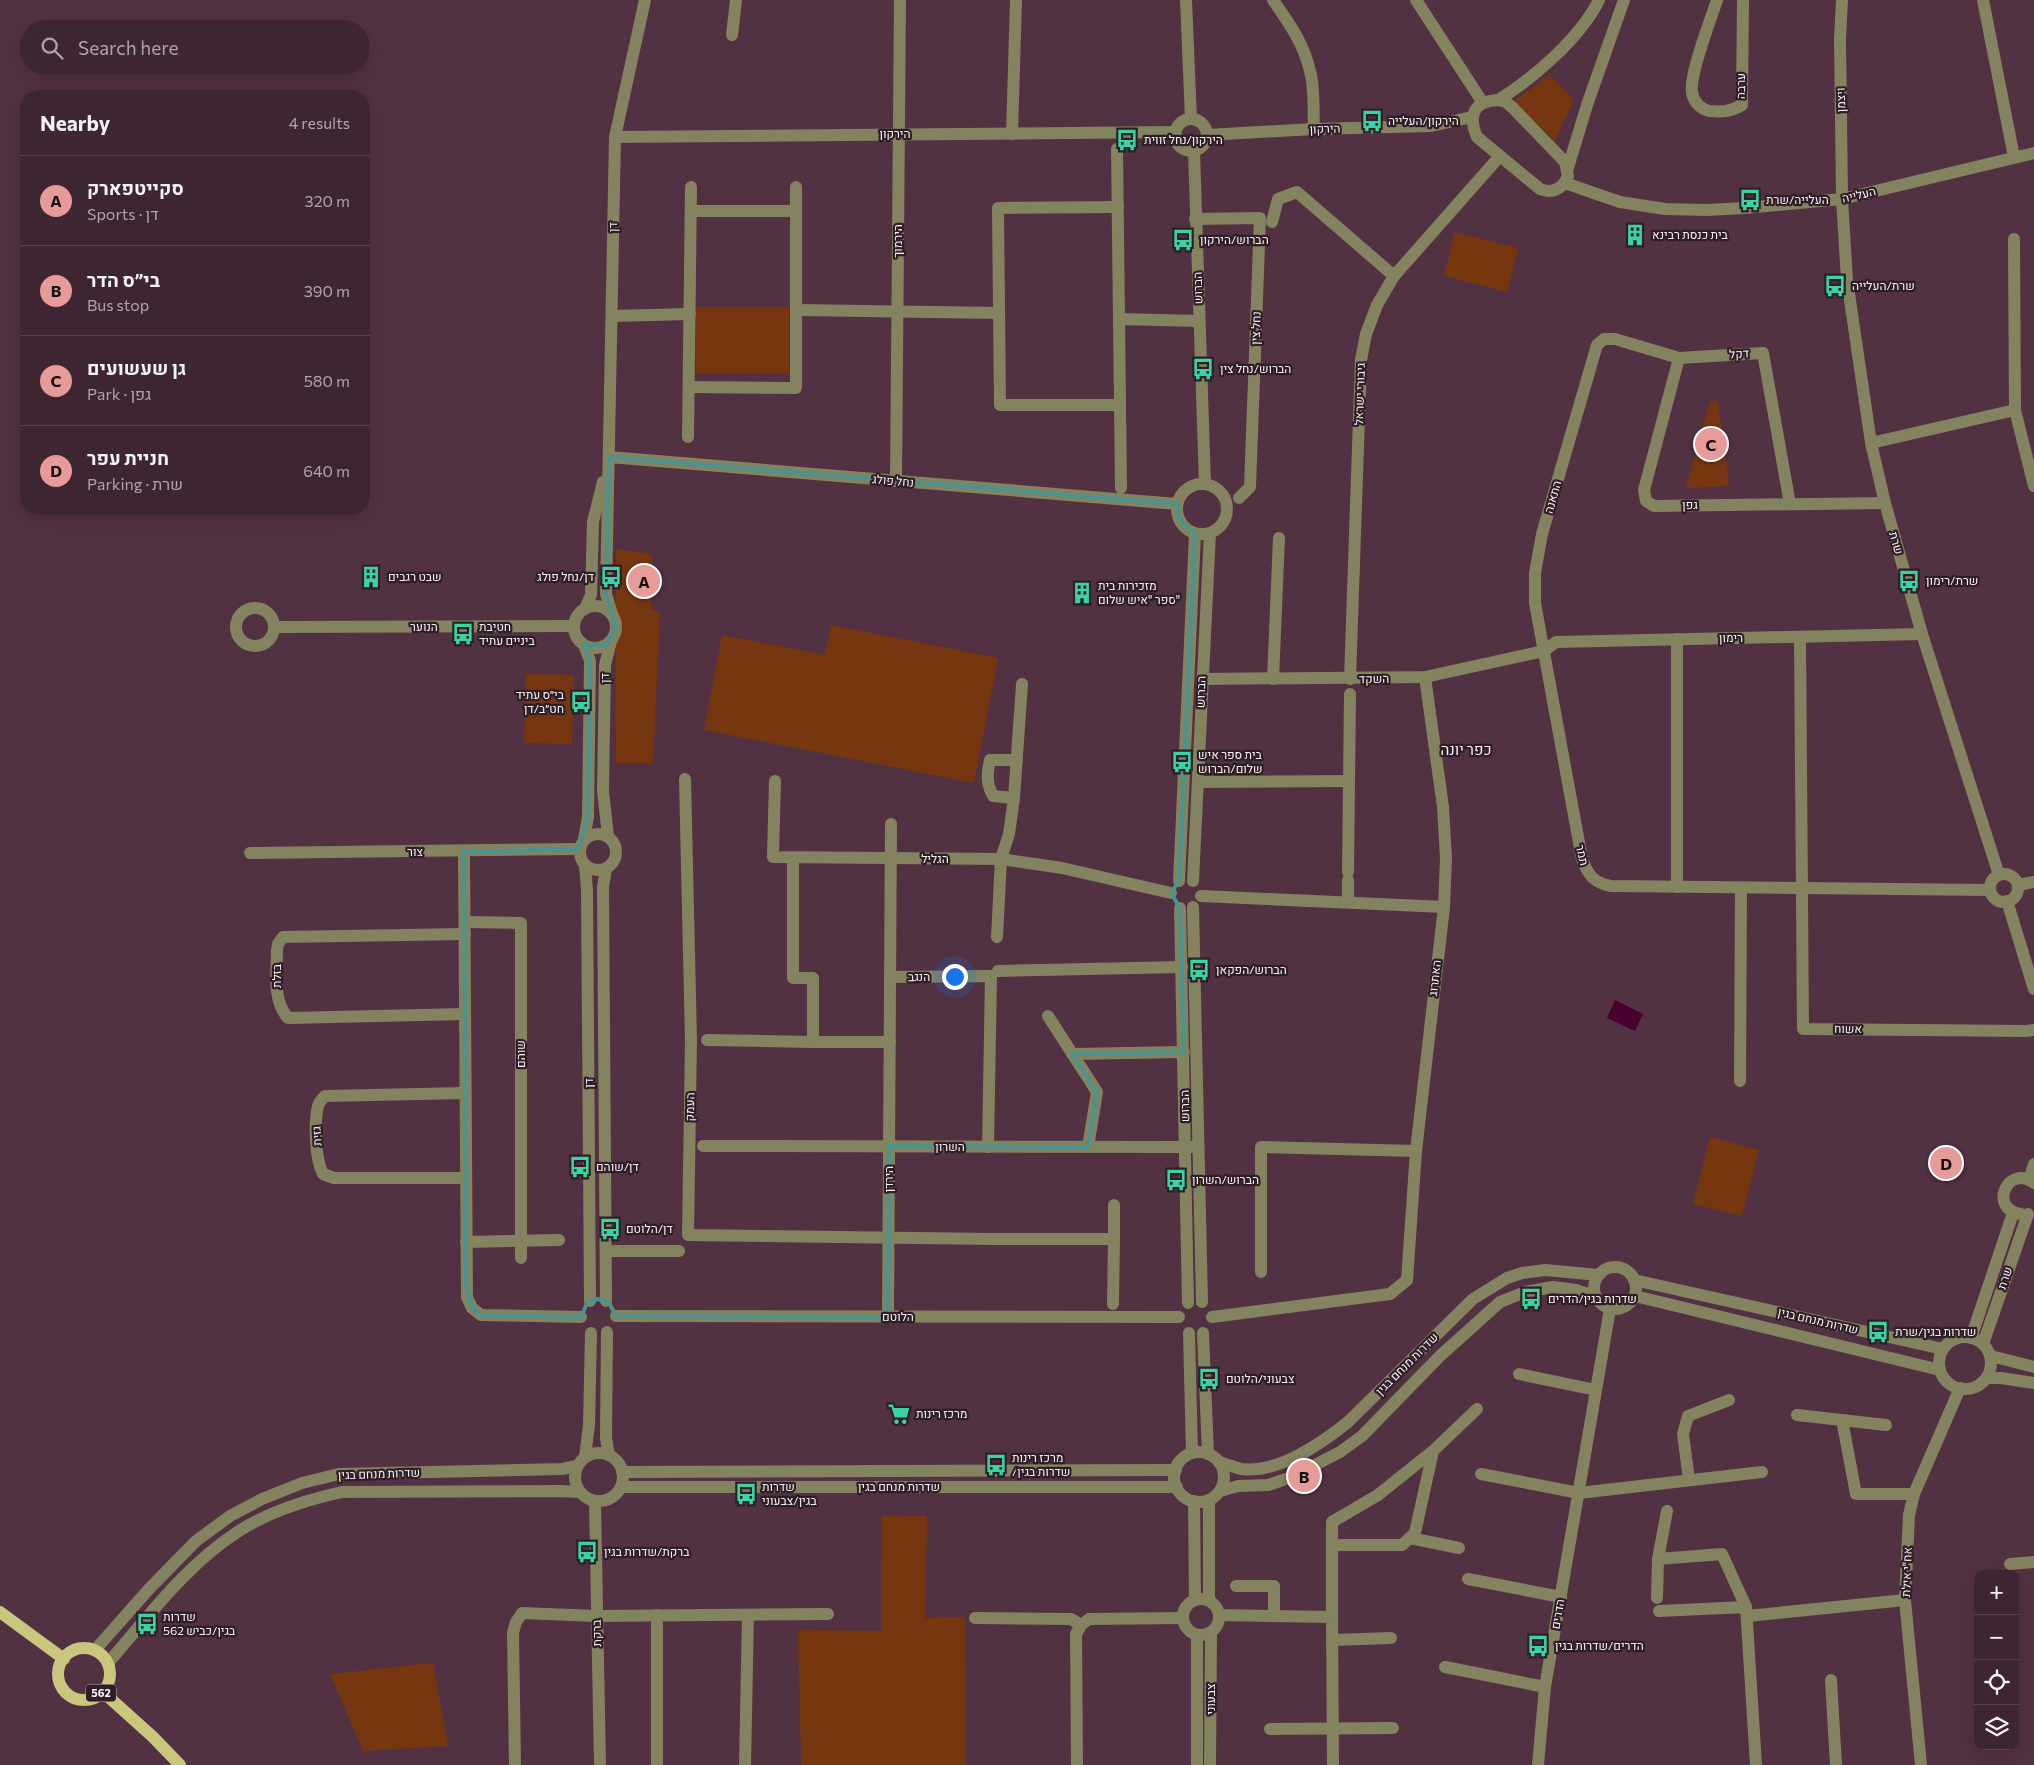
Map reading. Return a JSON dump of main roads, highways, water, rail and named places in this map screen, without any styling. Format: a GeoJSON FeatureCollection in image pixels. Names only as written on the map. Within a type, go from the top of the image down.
{"type":"FeatureCollection","features":[{"type":"Feature","properties":{"kind":"main road"},"geometry":{"type":"LineString","coordinates":[[0,1612],[64,1659]]}},
{"type":"Feature","properties":{"kind":"main road","name":"562"},"geometry":{"type":"LineString","coordinates":[[84,1647],[95,1650],[106,1659],[110,1678],[103,1692],[91,1699],[82,1700],[72,1697],[65,1691],[59,1681],[60,1663],[64,1659],[67,1653],[84,1647]]}},
{"type":"Feature","properties":{"kind":"main road","name":"562"},"geometry":{"type":"LineString","coordinates":[[103,1692],[153,1737],[180,1765]]}},
{"type":"Feature","properties":{"kind":"place","name":"הירקון/העלייה"},"geometry":{"type":"Point","coordinates":[1372,121]}},
{"type":"Feature","properties":{"kind":"place","name":"הירקון/נחל זווית"},"geometry":{"type":"Point","coordinates":[1127,140]}},
{"type":"Feature","properties":{"kind":"place","name":"העלייה/שרת"},"geometry":{"type":"Point","coordinates":[1750,200]}},
{"type":"Feature","properties":{"kind":"place","name":"בית כנסת רבינא"},"geometry":{"type":"Point","coordinates":[1635,235]}},
{"type":"Feature","properties":{"kind":"place","name":"הברוש/הירקון"},"geometry":{"type":"Point","coordinates":[1183,240]}},
{"type":"Feature","properties":{"kind":"place","name":"שרת/העלייה"},"geometry":{"type":"Point","coordinates":[1835,286]}},
{"type":"Feature","properties":{"kind":"place","name":"הברוש/נחל צין"},"geometry":{"type":"Point","coordinates":[1203,369]}},
{"type":"Feature","properties":{"kind":"place","name":"גן שעשועים"},"geometry":{"type":"Point","coordinates":[1711,444]}},
{"type":"Feature","properties":{"kind":"place","name":"שבט רגבים"},"geometry":{"type":"Point","coordinates":[371,577]}},
{"type":"Feature","properties":{"kind":"place","name":"דן/נחל פולג"},"geometry":{"type":"Point","coordinates":[611,577]}},
{"type":"Feature","properties":{"kind":"place","name":"סקייטפארק"},"geometry":{"type":"Point","coordinates":[644,581]}},
{"type":"Feature","properties":{"kind":"place","name":"שרת/רימון"},"geometry":{"type":"Point","coordinates":[1909,581]}},
{"type":"Feature","properties":{"kind":"place","name":"מזכירות בית ספר \"איש שלום\""},"geometry":{"type":"Point","coordinates":[1082,593]}},
{"type":"Feature","properties":{"kind":"place","name":"חטיבת ביניים עתיד"},"geometry":{"type":"Point","coordinates":[463,634]}},
{"type":"Feature","properties":{"kind":"place","name":"בי״ס עתיד חט״ב/דן"},"geometry":{"type":"Point","coordinates":[581,702]}},
{"type":"Feature","properties":{"kind":"place","name":"בית ספר איש שלום/הברוש"},"geometry":{"type":"Point","coordinates":[1182,762]}},
{"type":"Feature","properties":{"kind":"place","name":"הברוש/הפקאן"},"geometry":{"type":"Point","coordinates":[1199,970]}},
{"type":"Feature","properties":{"kind":"place","name":"חניית עפר"},"geometry":{"type":"Point","coordinates":[1946,1163]}},
{"type":"Feature","properties":{"kind":"place","name":"דן/שוהם"},"geometry":{"type":"Point","coordinates":[580,1167]}},
{"type":"Feature","properties":{"kind":"place","name":"הברוש/השרון"},"geometry":{"type":"Point","coordinates":[1176,1180]}},
{"type":"Feature","properties":{"kind":"place","name":"דן/הלוטם"},"geometry":{"type":"Point","coordinates":[610,1229]}},
{"type":"Feature","properties":{"kind":"place","name":"שדרות בגין/הדרים"},"geometry":{"type":"Point","coordinates":[1531,1299]}},
{"type":"Feature","properties":{"kind":"place","name":"שדרות בגין/שרת"},"geometry":{"type":"Point","coordinates":[1878,1332]}},
{"type":"Feature","properties":{"kind":"place","name":"צבעוני/הלוטם"},"geometry":{"type":"Point","coordinates":[1209,1379]}},
{"type":"Feature","properties":{"kind":"place","name":"מרכז רינות"},"geometry":{"type":"Point","coordinates":[899,1414]}},
{"type":"Feature","properties":{"kind":"place","name":"מרכז רינות /שדרות בגין"},"geometry":{"type":"Point","coordinates":[996,1465]}},
{"type":"Feature","properties":{"kind":"place","name":"בי״ס הדר"},"geometry":{"type":"Point","coordinates":[1304,1476]}},
{"type":"Feature","properties":{"kind":"place","name":"שדרות בגין/צבעוני"},"geometry":{"type":"Point","coordinates":[746,1494]}},
{"type":"Feature","properties":{"kind":"place","name":"ברקת/שדרות בגין"},"geometry":{"type":"Point","coordinates":[587,1552]}},
{"type":"Feature","properties":{"kind":"place","name":"שדרות בגין/כביש 562"},"geometry":{"type":"Point","coordinates":[147,1624]}},
{"type":"Feature","properties":{"kind":"place","name":"הדרים/שדרות בגין"},"geometry":{"type":"Point","coordinates":[1538,1646]}},
{"type":"Feature","properties":{"kind":"district","name":"כפר יונה"},"geometry":{"type":"Point","coordinates":[1466,750]}}]}
